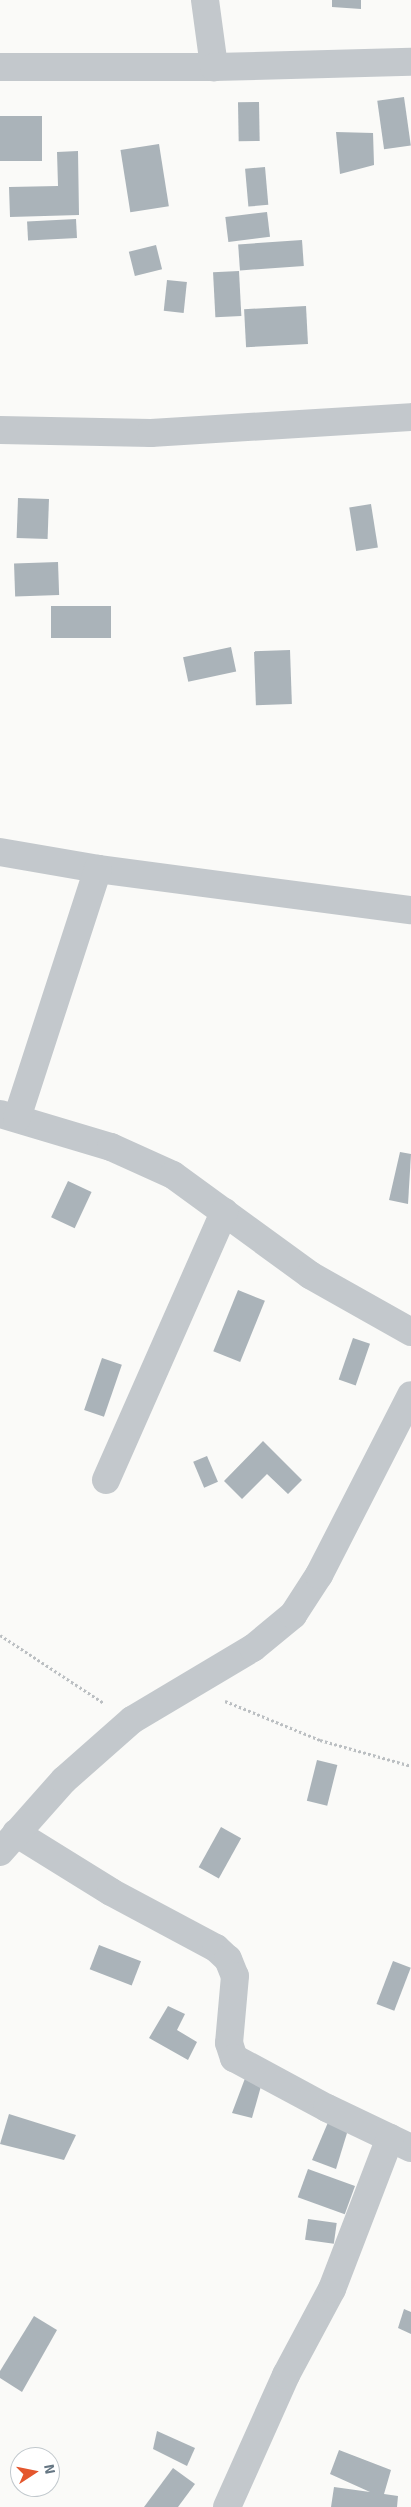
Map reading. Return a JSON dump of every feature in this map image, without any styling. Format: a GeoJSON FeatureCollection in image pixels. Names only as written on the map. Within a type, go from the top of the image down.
{"type":"FeatureCollection","features":[{"type":"Feature","properties":{"kind":"street"},"geometry":{"type":"LineString","coordinates":[[205,0],[214,67]]}},
{"type":"Feature","properties":{"kind":"street"},"geometry":{"type":"LineString","coordinates":[[0,67],[214,67],[411,62]]}},
{"type":"Feature","properties":{"kind":"street"},"geometry":{"type":"LineString","coordinates":[[0,430],[151,433],[411,417]]}},
{"type":"Feature","properties":{"kind":"street"},"geometry":{"type":"LineString","coordinates":[[0,852],[98,869],[411,910]]}},
{"type":"Feature","properties":{"kind":"street"},"geometry":{"type":"LineString","coordinates":[[98,869],[8,1116],[111,1147],[173,1175],[310,1275],[411,1332]]}},
{"type":"Feature","properties":{"kind":"street"},"geometry":{"type":"LineString","coordinates":[[106,1480],[224,1212]]}},
{"type":"Feature","properties":{"kind":"street"},"geometry":{"type":"LineString","coordinates":[[227,2507],[286,2375],[332,2290],[400,2143],[234,2058],[229,2043],[233,1967],[216,1948],[111,1892],[8,1842],[64,1780],[132,1720],[253,1648],[293,1615],[319,1575],[411,1395]]}},
{"type":"Feature","properties":{"kind":"path"},"geometry":{"type":"LineString","coordinates":[[0,1635],[132,1720]]}},
{"type":"Feature","properties":{"kind":"path"},"geometry":{"type":"LineString","coordinates":[[190,1686],[320,1740],[411,1766]]}},
{"type":"Feature","properties":{"kind":"building"},"geometry":{"type":"Polygon","coordinates":[[[332,0],[361,0],[361,9],[332,7],[332,0]]]}},
{"type":"Feature","properties":{"kind":"building"},"geometry":{"type":"Polygon","coordinates":[[[404,97],[411,146],[384,149],[377,101],[404,97]]]}},
{"type":"Feature","properties":{"kind":"building"},"geometry":{"type":"Polygon","coordinates":[[[238,102],[259,102],[260,141],[239,141],[238,102]]]}},
{"type":"Feature","properties":{"kind":"building"},"geometry":{"type":"Polygon","coordinates":[[[0,116],[42,116],[42,161],[0,161],[0,116]]]}},
{"type":"Feature","properties":{"kind":"building"},"geometry":{"type":"Polygon","coordinates":[[[336,132],[373,133],[374,165],[340,174],[336,132]]]}},
{"type":"Feature","properties":{"kind":"building"},"geometry":{"type":"Polygon","coordinates":[[[159,144],[169,206],[130,212],[120,150],[159,144]]]}},
{"type":"Feature","properties":{"kind":"building"},"geometry":{"type":"Polygon","coordinates":[[[78,151],[79,215],[10,217],[9,187],[58,186],[57,152],[78,151]]]}},
{"type":"Feature","properties":{"kind":"building"},"geometry":{"type":"Polygon","coordinates":[[[265,167],[268,205],[248,207],[245,169],[265,167]]]}},
{"type":"Feature","properties":{"kind":"building"},"geometry":{"type":"Polygon","coordinates":[[[267,212],[270,237],[228,242],[225,217],[267,212]]]}},
{"type":"Feature","properties":{"kind":"building"},"geometry":{"type":"Polygon","coordinates":[[[76,219],[77,238],[28,241],[27,222],[76,219]]]}},
{"type":"Feature","properties":{"kind":"building"},"geometry":{"type":"Polygon","coordinates":[[[302,240],[304,266],[240,270],[238,244],[302,240]]]}},
{"type":"Feature","properties":{"kind":"building"},"geometry":{"type":"Polygon","coordinates":[[[156,245],[162,269],[135,276],[129,252],[156,245]]]}},
{"type":"Feature","properties":{"kind":"building"},"geometry":{"type":"Polygon","coordinates":[[[239,271],[241,316],[215,317],[213,272],[239,271]]]}},
{"type":"Feature","properties":{"kind":"building"},"geometry":{"type":"Polygon","coordinates":[[[167,280],[187,282],[184,313],[164,311],[167,280]]]}},
{"type":"Feature","properties":{"kind":"building"},"geometry":{"type":"Polygon","coordinates":[[[306,306],[308,344],[246,347],[244,309],[306,306]]]}},
{"type":"Feature","properties":{"kind":"building"},"geometry":{"type":"Polygon","coordinates":[[[18,498],[49,499],[48,539],[17,538],[18,498]]]}},
{"type":"Feature","properties":{"kind":"building"},"geometry":{"type":"Polygon","coordinates":[[[371,504],[378,547],[356,551],[349,507],[371,504]]]}},
{"type":"Feature","properties":{"kind":"building"},"geometry":{"type":"Polygon","coordinates":[[[58,562],[59,595],[15,597],[14,564],[58,562]]]}},
{"type":"Feature","properties":{"kind":"building"},"geometry":{"type":"Polygon","coordinates":[[[51,606],[111,606],[111,638],[51,638],[51,606]]]}},
{"type":"Feature","properties":{"kind":"building"},"geometry":{"type":"Polygon","coordinates":[[[231,647],[236,671],[188,682],[183,657],[231,647]]]}},
{"type":"Feature","properties":{"kind":"building"},"geometry":{"type":"Polygon","coordinates":[[[290,650],[292,704],[256,705],[254,651],[290,650]]]}},
{"type":"Feature","properties":{"kind":"building"},"geometry":{"type":"Polygon","coordinates":[[[400,1152],[411,1154],[408,1204],[389,1200],[400,1152]]]}},
{"type":"Feature","properties":{"kind":"building"},"geometry":{"type":"Polygon","coordinates":[[[68,1181],[92,1192],[75,1228],[51,1217],[68,1181]]]}},
{"type":"Feature","properties":{"kind":"building"},"geometry":{"type":"Polygon","coordinates":[[[238,1290],[265,1301],[240,1362],[213,1351],[238,1290]]]}},
{"type":"Feature","properties":{"kind":"building"},"geometry":{"type":"Polygon","coordinates":[[[353,1338],[370,1344],[356,1385],[339,1380],[353,1338]]]}},
{"type":"Feature","properties":{"kind":"building"},"geometry":{"type":"Polygon","coordinates":[[[102,1358],[122,1365],[104,1417],[84,1410],[102,1358]]]}},
{"type":"Feature","properties":{"kind":"building"},"geometry":{"type":"Polygon","coordinates":[[[263,1441],[302,1480],[288,1494],[267,1474],[242,1499],[224,1481],[263,1441]]]}},
{"type":"Feature","properties":{"kind":"building"},"geometry":{"type":"Polygon","coordinates":[[[207,1456],[218,1482],[204,1488],[193,1462],[207,1456]]]}},
{"type":"Feature","properties":{"kind":"building"},"geometry":{"type":"Polygon","coordinates":[[[317,1760],[337,1765],[327,1806],[307,1801],[317,1760]]]}},
{"type":"Feature","properties":{"kind":"building"},"geometry":{"type":"Polygon","coordinates":[[[221,1827],[241,1838],[219,1878],[199,1867],[221,1827]]]}},
{"type":"Feature","properties":{"kind":"building"},"geometry":{"type":"Polygon","coordinates":[[[99,1945],[141,1961],[132,1985],[90,1969],[99,1945]]]}},
{"type":"Feature","properties":{"kind":"building"},"geometry":{"type":"Polygon","coordinates":[[[393,1961],[411,1968],[394,2011],[377,2004],[393,1961]]]}},
{"type":"Feature","properties":{"kind":"building"},"geometry":{"type":"Polygon","coordinates":[[[168,2006],[185,2014],[177,2030],[197,2042],[188,2060],[149,2038],[168,2006]]]}},
{"type":"Feature","properties":{"kind":"building"},"geometry":{"type":"Polygon","coordinates":[[[247,2073],[263,2079],[252,2118],[232,2113],[247,2073]]]}},
{"type":"Feature","properties":{"kind":"building"},"geometry":{"type":"Polygon","coordinates":[[[332,2113],[351,2120],[336,2169],[312,2160],[332,2113]]]}},
{"type":"Feature","properties":{"kind":"building"},"geometry":{"type":"Polygon","coordinates":[[[9,2114],[76,2135],[64,2160],[0,2144],[9,2114]]]}},
{"type":"Feature","properties":{"kind":"building"},"geometry":{"type":"Polygon","coordinates":[[[308,2169],[355,2186],[345,2214],[298,2197],[308,2169]]]}},
{"type":"Feature","properties":{"kind":"building"},"geometry":{"type":"Polygon","coordinates":[[[308,2219],[337,2223],[334,2244],[305,2240],[308,2219]]]}},
{"type":"Feature","properties":{"kind":"building"},"geometry":{"type":"Polygon","coordinates":[[[404,2309],[411,2312],[411,2334],[398,2328],[404,2309]]]}},
{"type":"Feature","properties":{"kind":"building"},"geometry":{"type":"Polygon","coordinates":[[[34,2316],[57,2330],[22,2392],[0,2378],[0,2371],[34,2316]]]}},
{"type":"Feature","properties":{"kind":"building"},"geometry":{"type":"Polygon","coordinates":[[[157,2431],[195,2448],[187,2466],[153,2449],[157,2431]]]}},
{"type":"Feature","properties":{"kind":"building"},"geometry":{"type":"Polygon","coordinates":[[[339,2450],[391,2470],[384,2494],[398,2496],[397,2507],[331,2507],[334,2487],[370,2492],[330,2474],[339,2450]]]}},
{"type":"Feature","properties":{"kind":"building"},"geometry":{"type":"Polygon","coordinates":[[[173,2468],[195,2484],[178,2507],[144,2507],[173,2468]]]}}]}
